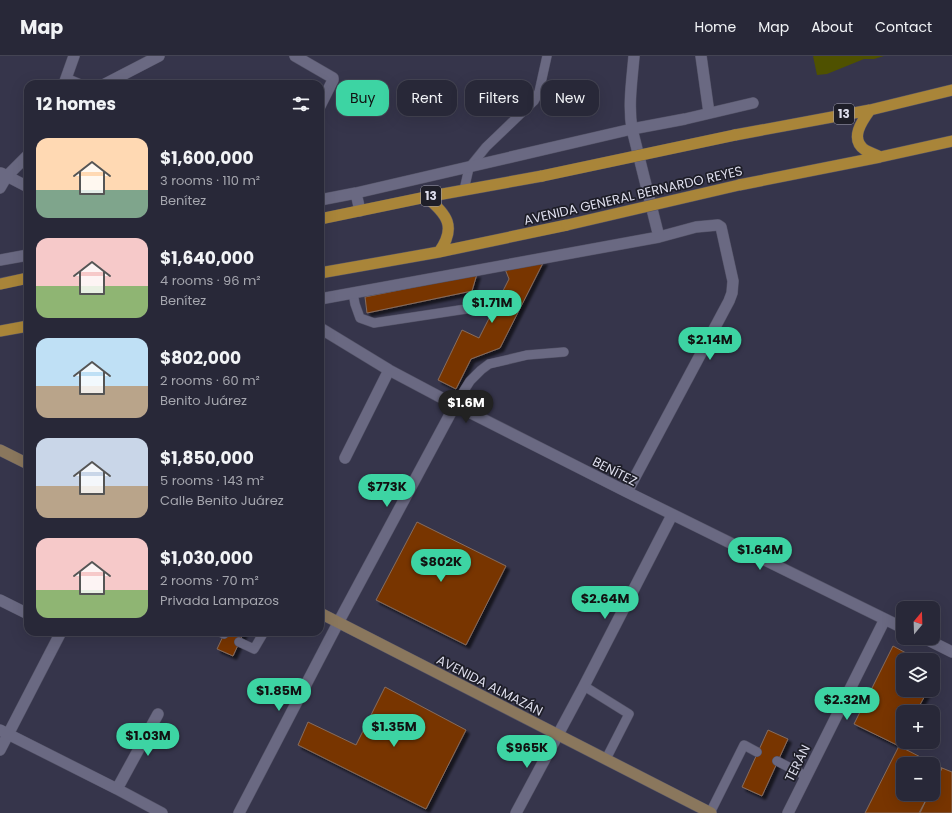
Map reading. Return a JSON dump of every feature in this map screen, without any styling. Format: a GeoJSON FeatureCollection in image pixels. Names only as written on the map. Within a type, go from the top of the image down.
{"type":"FeatureCollection","features":[{"type":"Feature","properties":{"kind":"main road","name":"13"},"geometry":{"type":"LineString","coordinates":[[324,218],[426,197],[542,176],[735,134],[870,110],[952,90]]}},
{"type":"Feature","properties":{"kind":"main road"},"geometry":{"type":"LineString","coordinates":[[870,110],[860,123],[858,139],[865,149],[880,156]]}},
{"type":"Feature","properties":{"kind":"main road","name":"AVENIDA GENERAL BERNARDO REYES"},"geometry":{"type":"LineString","coordinates":[[324,272],[439,252],[567,225],[739,185],[952,141]]}},
{"type":"Feature","properties":{"kind":"main road"},"geometry":{"type":"LineString","coordinates":[[426,197],[444,213],[448,223],[448,234],[445,243],[439,252]]}},
{"type":"Feature","properties":{"kind":"main road"},"geometry":{"type":"LineString","coordinates":[[0,284],[24,279]]}},
{"type":"Feature","properties":{"kind":"main road"},"geometry":{"type":"LineString","coordinates":[[0,331],[24,327]]}},
{"type":"Feature","properties":{"kind":"main road"},"geometry":{"type":"LineString","coordinates":[[0,450],[24,462]]}},
{"type":"Feature","properties":{"kind":"main road","name":"AVENIDA ALMAZÁN"},"geometry":{"type":"LineString","coordinates":[[324,615],[710,813]]}},
{"type":"Feature","properties":{"kind":"street"},"geometry":{"type":"LineString","coordinates":[[65,80],[74,56]]}},
{"type":"Feature","properties":{"kind":"street"},"geometry":{"type":"LineString","coordinates":[[113,80],[159,56]]}},
{"type":"Feature","properties":{"kind":"street"},"geometry":{"type":"LineString","coordinates":[[295,56],[333,79],[324,98]]}},
{"type":"Feature","properties":{"kind":"street"},"geometry":{"type":"LineString","coordinates":[[634,56],[630,114],[632,129],[659,237]]}},
{"type":"Feature","properties":{"kind":"street"},"geometry":{"type":"LineString","coordinates":[[701,56],[709,113]]}},
{"type":"Feature","properties":{"kind":"street"},"geometry":{"type":"LineString","coordinates":[[324,199],[470,168],[632,129],[685,119],[753,103]]}},
{"type":"Feature","properties":{"kind":"street"},"geometry":{"type":"LineString","coordinates":[[0,188],[3,175],[24,159]]}},
{"type":"Feature","properties":{"kind":"street"},"geometry":{"type":"LineString","coordinates":[[3,175],[24,185]]}},
{"type":"Feature","properties":{"kind":"street"},"geometry":{"type":"LineString","coordinates":[[356,193],[360,211]]}},
{"type":"Feature","properties":{"kind":"street"},"geometry":{"type":"LineString","coordinates":[[324,298],[659,237],[696,227],[718,225],[721,228],[733,281],[732,293],[627,492]]}},
{"type":"Feature","properties":{"kind":"street"},"geometry":{"type":"LineString","coordinates":[[0,260],[24,256]]}},
{"type":"Feature","properties":{"kind":"street","name":"BENÍTEZ"},"geometry":{"type":"LineString","coordinates":[[324,330],[389,370],[455,405],[672,515],[896,624]]}},
{"type":"Feature","properties":{"kind":"street"},"geometry":{"type":"LineString","coordinates":[[345,458],[389,370]]}},
{"type":"Feature","properties":{"kind":"street"},"geometry":{"type":"LineString","coordinates":[[239,813],[338,622],[455,405]]}},
{"type":"Feature","properties":{"kind":"street"},"geometry":{"type":"LineString","coordinates":[[516,813],[584,686],[672,515]]}},
{"type":"Feature","properties":{"kind":"street"},"geometry":{"type":"LineString","coordinates":[[0,600],[24,612]]}},
{"type":"Feature","properties":{"kind":"street","name":"TERÁN"},"geometry":{"type":"LineString","coordinates":[[788,813],[885,619]]}},
{"type":"Feature","properties":{"kind":"street"},"geometry":{"type":"LineString","coordinates":[[0,750],[4,732],[59,636]]}},
{"type":"Feature","properties":{"kind":"street"},"geometry":{"type":"LineString","coordinates":[[938,645],[952,652]]}},
{"type":"Feature","properties":{"kind":"street"},"geometry":{"type":"LineString","coordinates":[[117,789],[158,714]]}},
{"type":"Feature","properties":{"kind":"street"},"geometry":{"type":"LineString","coordinates":[[4,732],[162,813]]}},
{"type":"Feature","properties":{"kind":"lane"},"geometry":{"type":"LineString","coordinates":[[464,190],[470,168],[486,147],[534,101],[539,92],[547,56]]}},
{"type":"Feature","properties":{"kind":"lane"},"geometry":{"type":"LineString","coordinates":[[353,293],[360,318],[374,323],[466,310],[486,297]]}},
{"type":"Feature","properties":{"kind":"lane"},"geometry":{"type":"LineString","coordinates":[[455,405],[470,381],[489,364],[527,356],[564,352]]}},
{"type":"Feature","properties":{"kind":"lane"},"geometry":{"type":"LineString","coordinates":[[239,642],[254,649],[262,636]]}},
{"type":"Feature","properties":{"kind":"lane"},"geometry":{"type":"LineString","coordinates":[[584,686],[629,714],[606,759]]}},
{"type":"Feature","properties":{"kind":"lane"},"geometry":{"type":"LineString","coordinates":[[710,813],[744,745],[757,752]]}},
{"type":"Feature","properties":{"kind":"lane"},"geometry":{"type":"LineString","coordinates":[[777,761],[806,776]]}},
{"type":"Feature","properties":{"kind":"shaded area"},"geometry":{"type":"Polygon","coordinates":[[[813,56],[884,56],[874,59],[864,59],[827,74],[817,75],[813,56]]]}},
{"type":"Feature","properties":{"kind":"building"},"geometry":{"type":"Polygon","coordinates":[[[544,261],[500,348],[471,359],[456,389],[438,380],[462,330],[479,338],[509,279],[505,269],[544,261]]]}},
{"type":"Feature","properties":{"kind":"building"},"geometry":{"type":"Polygon","coordinates":[[[477,274],[472,291],[367,313],[365,297],[477,274]]]}},
{"type":"Feature","properties":{"kind":"building"},"geometry":{"type":"Polygon","coordinates":[[[417,522],[506,566],[466,645],[376,600],[417,522]]]}},
{"type":"Feature","properties":{"kind":"building"},"geometry":{"type":"Polygon","coordinates":[[[223,636],[242,636],[233,656],[217,649],[223,636]]]}},
{"type":"Feature","properties":{"kind":"building"},"geometry":{"type":"Polygon","coordinates":[[[893,646],[906,653],[896,653],[896,697],[924,697],[920,705],[896,705],[896,745],[854,724],[893,646]]]}},
{"type":"Feature","properties":{"kind":"building"},"geometry":{"type":"Polygon","coordinates":[[[385,687],[466,730],[426,809],[298,745],[308,722],[356,745],[385,687]]]}},
{"type":"Feature","properties":{"kind":"building"},"geometry":{"type":"Polygon","coordinates":[[[768,730],[788,739],[762,796],[742,787],[768,730]]]}},
{"type":"Feature","properties":{"kind":"building"},"geometry":{"type":"Polygon","coordinates":[[[897,749],[905,749],[920,757],[896,757],[896,801],[925,801],[919,813],[865,813],[897,749]]]}},
{"type":"Feature","properties":{"kind":"building"},"geometry":{"type":"Polygon","coordinates":[[[942,768],[952,772],[952,813],[920,813],[926,801],[940,801],[940,772],[942,768]]]}}]}
